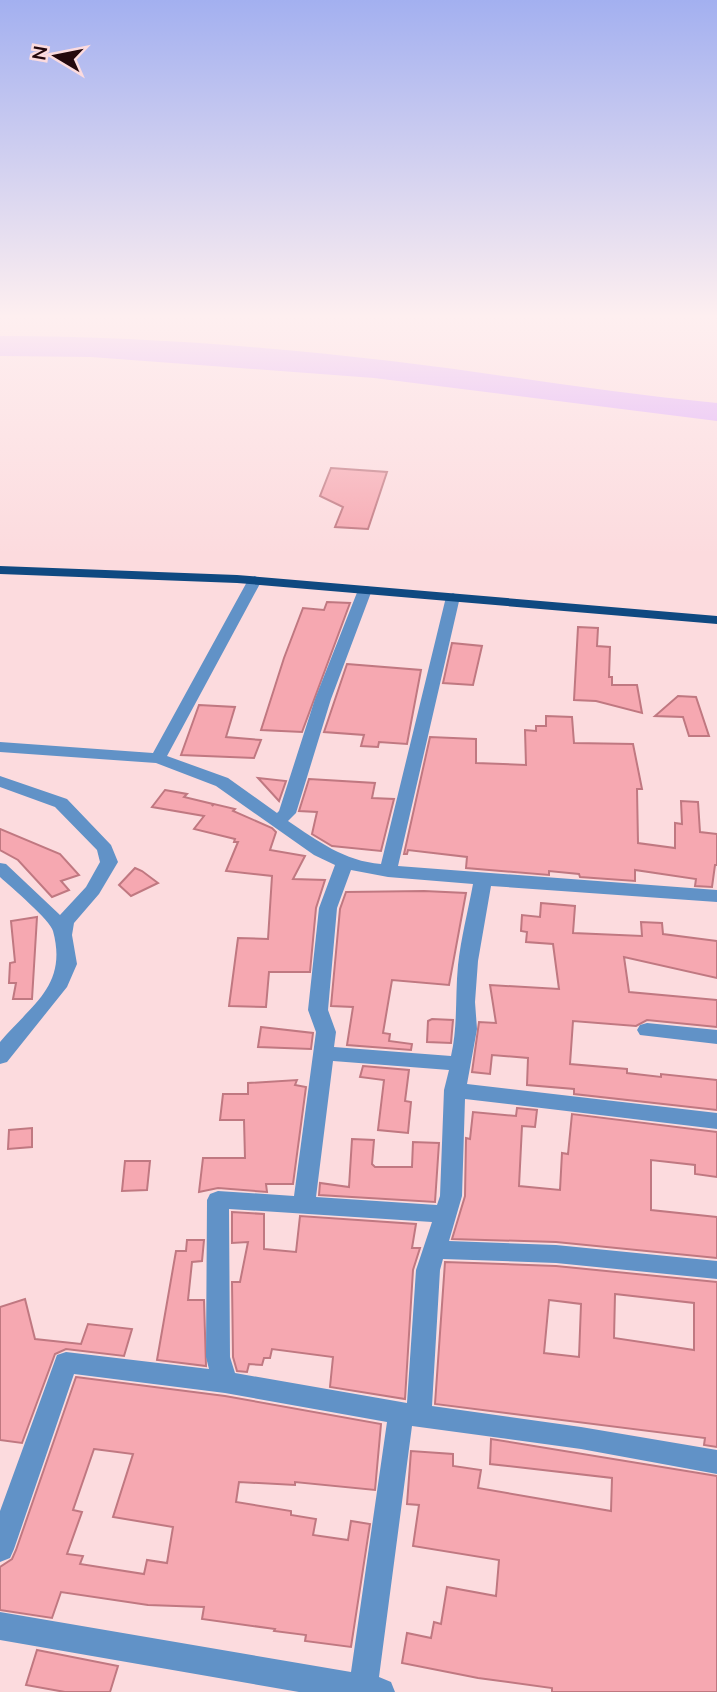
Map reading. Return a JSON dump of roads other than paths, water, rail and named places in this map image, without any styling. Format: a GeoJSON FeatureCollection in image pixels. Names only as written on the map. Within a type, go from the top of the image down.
{"type":"FeatureCollection","features":[{"type":"Feature","properties":{"kind":"main road"},"geometry":{"type":"LineString","coordinates":[[0,561],[244,569],[717,609]]}},
{"type":"Feature","properties":{"kind":"main road"},"geometry":{"type":"LineString","coordinates":[[0,570],[255,580],[717,620]]}},
{"type":"Feature","properties":{"kind":"street"},"geometry":{"type":"LineString","coordinates":[[158,758],[255,580]]}},
{"type":"Feature","properties":{"kind":"street"},"geometry":{"type":"LineString","coordinates":[[277,821],[287,813],[323,699],[365,590]]}},
{"type":"Feature","properties":{"kind":"street"},"geometry":{"type":"LineString","coordinates":[[388,872],[453,597]]}},
{"type":"Feature","properties":{"kind":"street"},"geometry":{"type":"LineString","coordinates":[[0,747],[158,758],[222,782],[320,852],[345,863],[388,872],[717,896]]}},
{"type":"Feature","properties":{"kind":"street"},"geometry":{"type":"LineString","coordinates":[[0,781],[61,803],[105,849],[109,862],[95,887],[69,917],[63,929]]}},
{"type":"Feature","properties":{"kind":"street"},"geometry":{"type":"LineString","coordinates":[[304,1206],[326,1032],[318,1010],[328,908],[345,863]]}},
{"type":"Feature","properties":{"kind":"street"},"geometry":{"type":"LineString","coordinates":[[0,868],[32,896],[63,929],[68,957],[66,974],[43,1008],[4,1044]]}},
{"type":"Feature","properties":{"kind":"street"},"geometry":{"type":"LineString","coordinates":[[0,1626],[372,1690],[428,1269],[452,1196],[455,1090],[467,1029],[465,1002],[468,961],[483,880]]}},
{"type":"Feature","properties":{"kind":"street"},"geometry":{"type":"LineString","coordinates":[[647,1030],[717,1037]]}},
{"type":"Feature","properties":{"kind":"street"},"geometry":{"type":"LineString","coordinates":[[323,1053],[460,1064]]}},
{"type":"Feature","properties":{"kind":"street"},"geometry":{"type":"LineString","coordinates":[[455,1090],[717,1121]]}},
{"type":"Feature","properties":{"kind":"street"},"geometry":{"type":"LineString","coordinates":[[225,1382],[218,1357],[218,1200],[446,1214]]}},
{"type":"Feature","properties":{"kind":"street"},"geometry":{"type":"LineString","coordinates":[[434,1250],[556,1254],[717,1270]]}},
{"type":"Feature","properties":{"kind":"street"},"geometry":{"type":"LineString","coordinates":[[0,1549],[66,1362],[225,1382],[717,1462]]}}]}
